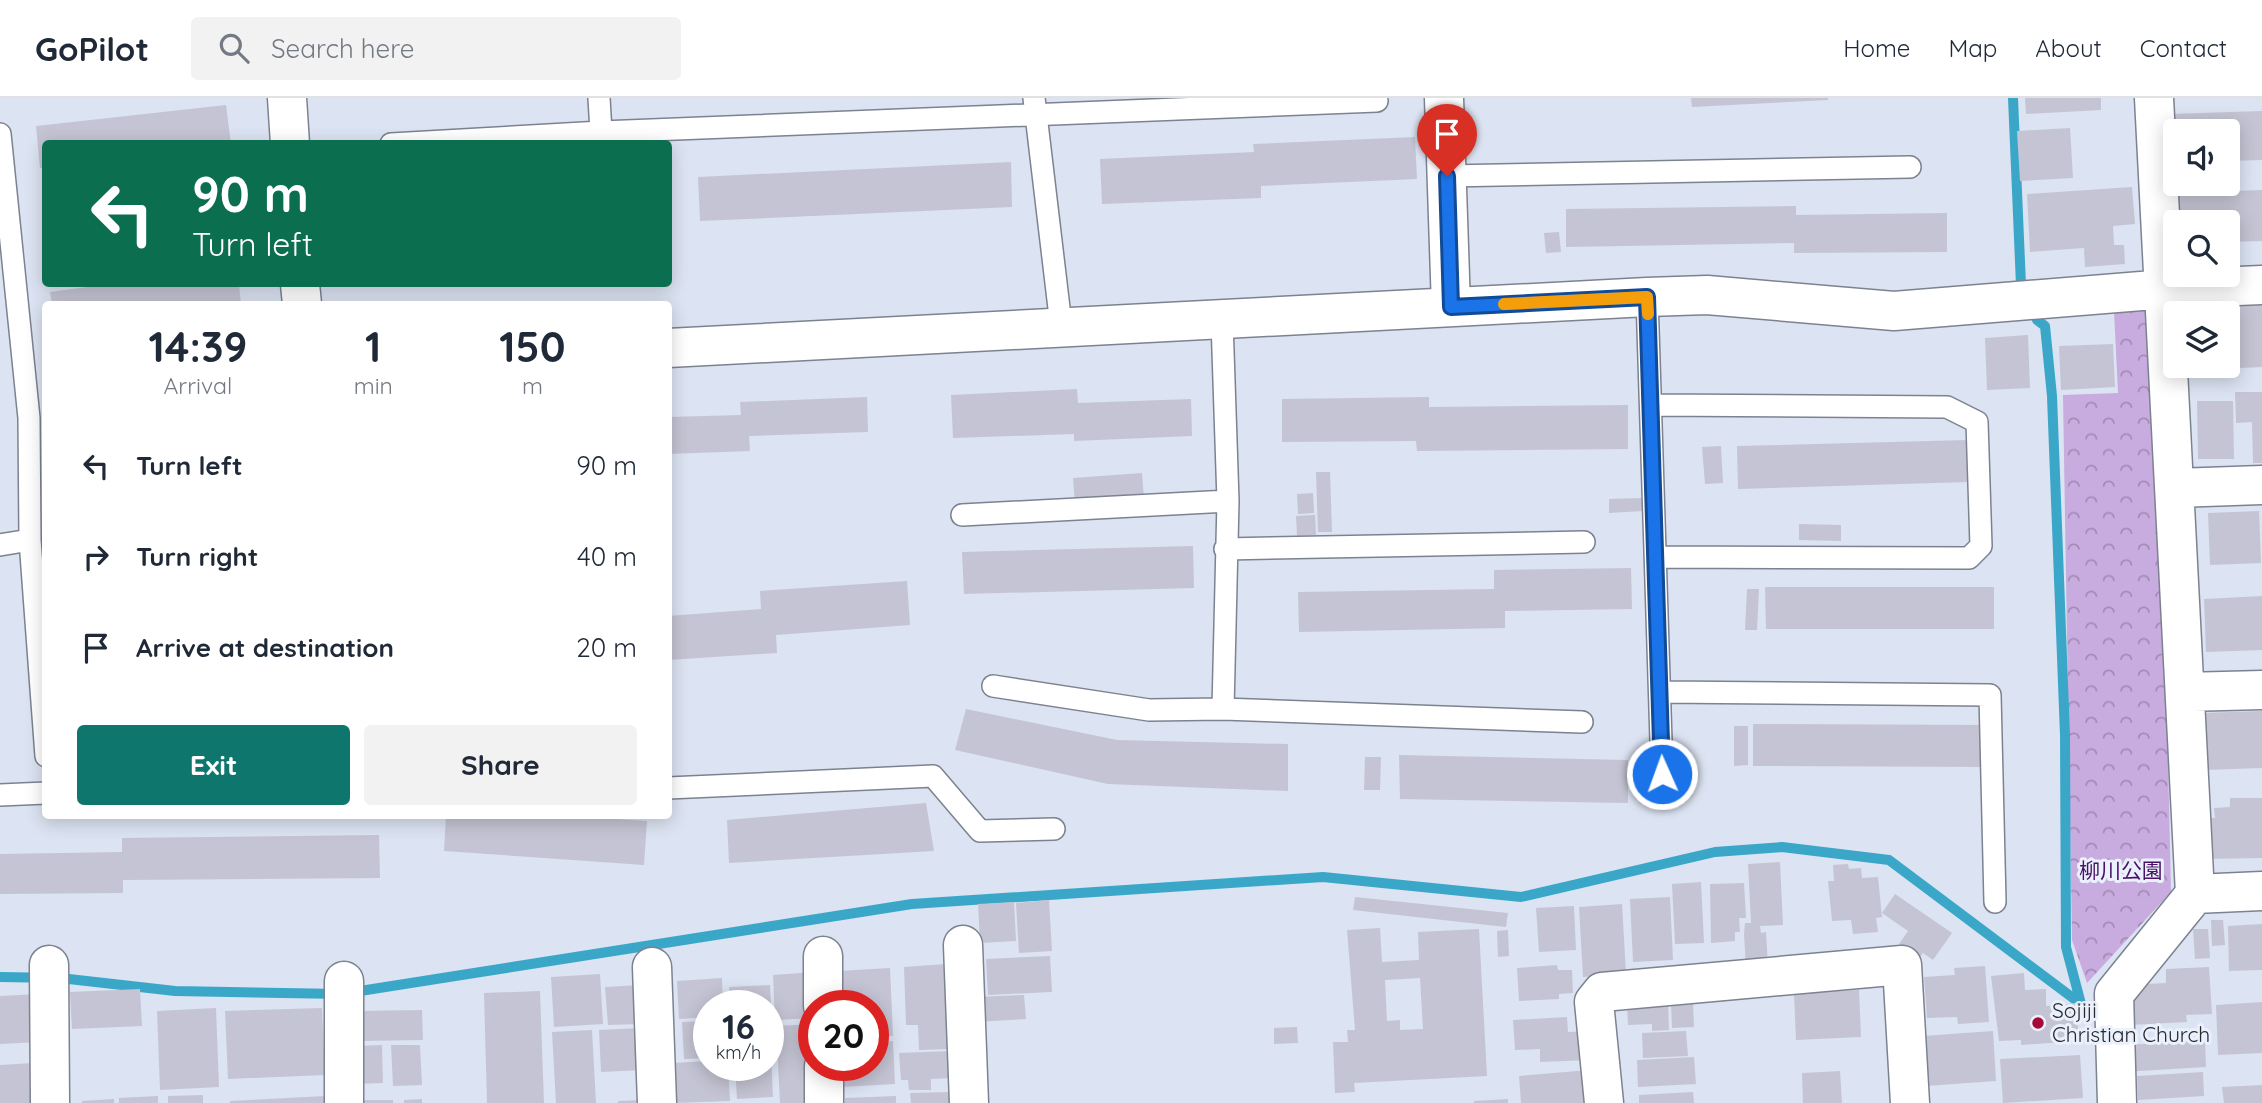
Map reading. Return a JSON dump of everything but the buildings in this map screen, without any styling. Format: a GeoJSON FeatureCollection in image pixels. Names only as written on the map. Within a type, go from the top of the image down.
{"type":"FeatureCollection","features":[{"type":"Feature","properties":{"kind":"street"},"geometry":{"type":"LineString","coordinates":[[287,98],[290,140]]}},
{"type":"Feature","properties":{"kind":"street"},"geometry":{"type":"LineString","coordinates":[[1444,98],[1451,307]]}},
{"type":"Feature","properties":{"kind":"street"},"geometry":{"type":"LineString","coordinates":[[2117,1103],[2114,994],[2195,894],[2166,289],[2154,98]]}},
{"type":"Feature","properties":{"kind":"street"},"geometry":{"type":"LineString","coordinates":[[672,348],[1061,325],[1222,321],[1647,297],[1707,295],[1894,311],[2166,289],[2262,285]]}},
{"type":"Feature","properties":{"kind":"street"},"geometry":{"type":"LineString","coordinates":[[2176,488],[2262,485]]}},
{"type":"Feature","properties":{"kind":"street"},"geometry":{"type":"LineString","coordinates":[[2185,692],[2262,690]]}},
{"type":"Feature","properties":{"kind":"street"},"geometry":{"type":"LineString","coordinates":[[2195,894],[2262,891]]}},
{"type":"Feature","properties":{"kind":"street"},"geometry":{"type":"LineString","coordinates":[[963,945],[969,1103]]}},
{"type":"Feature","properties":{"kind":"street"},"geometry":{"type":"LineString","coordinates":[[823,956],[823,990]]}},
{"type":"Feature","properties":{"kind":"street"},"geometry":{"type":"LineString","coordinates":[[49,965],[50,1103]]}},
{"type":"Feature","properties":{"kind":"street"},"geometry":{"type":"LineString","coordinates":[[1604,1103],[1594,1002],[1602,992],[1902,965],[1910,1103]]}},
{"type":"Feature","properties":{"kind":"street"},"geometry":{"type":"LineString","coordinates":[[652,967],[657,1103]]}},
{"type":"Feature","properties":{"kind":"street"},"geometry":{"type":"LineString","coordinates":[[344,981],[344,1103]]}},
{"type":"Feature","properties":{"kind":"street"},"geometry":{"type":"LineString","coordinates":[[824,1081],[824,1103]]}},
{"type":"Feature","properties":{"kind":"lane"},"geometry":{"type":"LineString","coordinates":[[599,98],[601,132]]}},
{"type":"Feature","properties":{"kind":"lane"},"geometry":{"type":"LineString","coordinates":[[461,140],[1035,107],[1377,102]]}},
{"type":"Feature","properties":{"kind":"lane"},"geometry":{"type":"LineString","coordinates":[[1035,107],[1061,325]]}},
{"type":"Feature","properties":{"kind":"lane"},"geometry":{"type":"LineString","coordinates":[[0,134],[37,416],[30,540],[42,702]]}},
{"type":"Feature","properties":{"kind":"lane"},"geometry":{"type":"LineString","coordinates":[[1447,176],[1910,167]]}},
{"type":"Feature","properties":{"kind":"lane"},"geometry":{"type":"LineString","coordinates":[[1647,297],[1662,774]]}},
{"type":"Feature","properties":{"kind":"lane"},"geometry":{"type":"LineString","coordinates":[[1222,321],[1228,501],[1223,709]]}},
{"type":"Feature","properties":{"kind":"lane"},"geometry":{"type":"LineString","coordinates":[[1651,405],[1947,407],[1977,422],[1978,449],[1981,545],[1969,558],[1656,557]]}},
{"type":"Feature","properties":{"kind":"lane"},"geometry":{"type":"LineString","coordinates":[[962,515],[1228,501]]}},
{"type":"Feature","properties":{"kind":"lane"},"geometry":{"type":"LineString","coordinates":[[0,545],[30,540]]}},
{"type":"Feature","properties":{"kind":"lane"},"geometry":{"type":"LineString","coordinates":[[1225,550],[1584,542]]}},
{"type":"Feature","properties":{"kind":"lane"},"geometry":{"type":"LineString","coordinates":[[993,686],[1149,710],[1223,709],[1582,722]]}},
{"type":"Feature","properties":{"kind":"lane"},"geometry":{"type":"LineString","coordinates":[[1660,692],[1990,695],[1995,902]]}},
{"type":"Feature","properties":{"kind":"lane"},"geometry":{"type":"LineString","coordinates":[[672,788],[933,776],[979,831],[1054,829]]}},
{"type":"Feature","properties":{"kind":"lane"},"geometry":{"type":"LineString","coordinates":[[0,795],[42,793]]}},
{"type":"Feature","properties":{"kind":"green space","name":"柳川公園"},"geometry":{"type":"Polygon","coordinates":[[[2145,309],[2158,319],[2171,892],[2087,983],[2072,940],[2063,395],[2118,393],[2114,311],[2145,309]]]}},
{"type":"Feature","properties":{"kind":"waterway"},"geometry":{"type":"LineString","coordinates":[[2013,98],[2021,285]]}},
{"type":"Feature","properties":{"kind":"waterway"},"geometry":{"type":"LineString","coordinates":[[0,977],[60,978],[175,991],[341,994],[912,904],[1323,877],[1521,897],[1715,852],[1782,847],[1889,860],[2081,1004],[2066,947],[2065,735],[2052,396],[2045,326],[2037,320]]}},
{"type":"Feature","properties":{"kind":"slow traffic"},"geometry":{"type":"LineString","coordinates":[[1504,304],[1647,297],[1648,314]]}},
{"type":"Feature","properties":{"kind":"place","name":"Sojiji Christian Church"},"geometry":{"type":"Point","coordinates":[2038,1023]}},
{"type":"Feature","properties":{"kind":"route"},"geometry":{"type":"LineString","coordinates":[[1447,176],[1451,307],[1647,297],[1662,774]]}}]}
